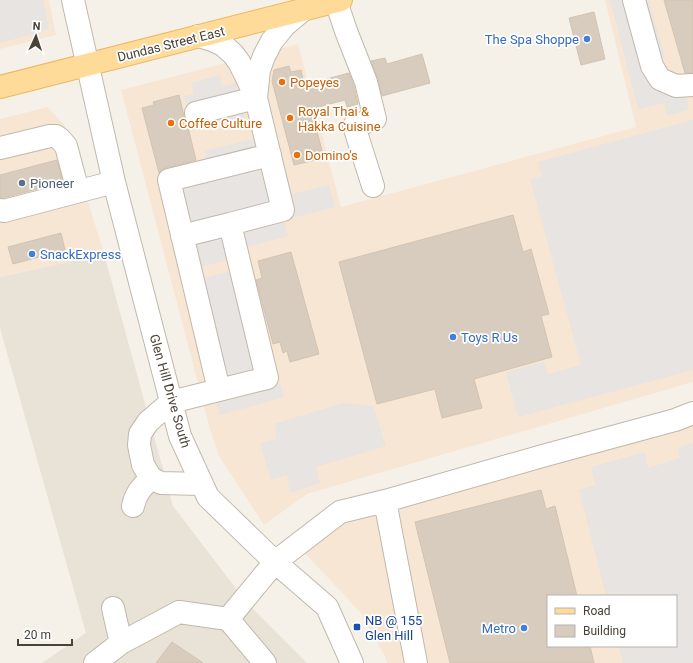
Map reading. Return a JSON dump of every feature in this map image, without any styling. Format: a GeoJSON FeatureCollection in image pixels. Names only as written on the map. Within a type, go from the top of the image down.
{"type":"FeatureCollection","features":[{"type":"Feature","properties":{"kind":"main road","name":"Dundas Street East"},"geometry":{"type":"LineString","coordinates":[[0,86],[339,1]]}},
{"type":"Feature","properties":{"kind":"street","name":"Glen Hill Drive South"},"geometry":{"type":"LineString","coordinates":[[73,0],[114,182],[180,436],[208,497],[275,562],[326,607],[352,663]]}},
{"type":"Feature","properties":{"kind":"street"},"geometry":{"type":"LineString","coordinates":[[634,0],[652,66],[660,79],[676,86],[693,85]]}},
{"type":"Feature","properties":{"kind":"street"},"geometry":{"type":"LineString","coordinates":[[339,1],[346,31],[366,82],[375,120],[354,126],[373,186]]}},
{"type":"Feature","properties":{"kind":"street"},"geometry":{"type":"LineString","coordinates":[[256,98],[259,70],[272,41],[285,25],[303,10]]}},
{"type":"Feature","properties":{"kind":"street"},"geometry":{"type":"LineString","coordinates":[[182,236],[283,210],[256,98],[239,62],[233,54],[222,45],[198,36]]}},
{"type":"Feature","properties":{"kind":"street"},"geometry":{"type":"LineString","coordinates":[[196,113],[256,98]]}},
{"type":"Feature","properties":{"kind":"street"},"geometry":{"type":"LineString","coordinates":[[0,148],[50,136],[56,136],[66,146],[78,191]]}},
{"type":"Feature","properties":{"kind":"street"},"geometry":{"type":"LineString","coordinates":[[219,390],[168,180],[270,155]]}},
{"type":"Feature","properties":{"kind":"street"},"geometry":{"type":"LineString","coordinates":[[0,210],[4,211],[114,182]]}},
{"type":"Feature","properties":{"kind":"street"},"geometry":{"type":"LineString","coordinates":[[202,484],[161,483],[151,478],[143,465],[139,446],[140,434],[148,422],[171,402],[267,378],[230,224]]}},
{"type":"Feature","properties":{"kind":"street"},"geometry":{"type":"LineString","coordinates":[[228,619],[275,562],[340,512],[385,501],[675,420],[693,413]]}},
{"type":"Feature","properties":{"kind":"street"},"geometry":{"type":"LineString","coordinates":[[133,506],[135,497],[141,487],[151,478]]}},
{"type":"Feature","properties":{"kind":"street"},"geometry":{"type":"LineString","coordinates":[[385,501],[416,663]]}},
{"type":"Feature","properties":{"kind":"street"},"geometry":{"type":"LineString","coordinates":[[113,608],[121,643]]}},
{"type":"Feature","properties":{"kind":"street"},"geometry":{"type":"LineString","coordinates":[[96,663],[121,643],[179,612],[228,619],[265,663]]}},
{"type":"Feature","properties":{"kind":"shaded area"},"geometry":{"type":"Polygon","coordinates":[[[0,0],[49,0],[56,35],[0,49],[0,0]]]}},
{"type":"Feature","properties":{"kind":"shaded area"},"geometry":{"type":"Polygon","coordinates":[[[0,0],[43,0],[49,29],[0,43],[0,0]]]}},
{"type":"Feature","properties":{"kind":"shaded area"},"geometry":{"type":"Polygon","coordinates":[[[605,0],[693,0],[693,382],[307,494],[264,525],[219,456],[210,429],[121,90],[298,44],[341,207],[636,127],[605,0]]]}},
{"type":"Feature","properties":{"kind":"shaded area"},"geometry":{"type":"Polygon","coordinates":[[[610,0],[649,0],[665,57],[656,60],[663,74],[685,77],[681,63],[693,60],[693,93],[686,95],[689,110],[667,116],[664,103],[638,109],[610,0]]]}},
{"type":"Feature","properties":{"kind":"shaded area"},"geometry":{"type":"Polygon","coordinates":[[[220,75],[223,86],[236,83],[245,118],[193,131],[184,96],[194,94],[191,83],[220,75]]]}},
{"type":"Feature","properties":{"kind":"shaded area"},"geometry":{"type":"Polygon","coordinates":[[[48,107],[65,126],[104,254],[0,277],[0,119],[48,107]]]}},
{"type":"Feature","properties":{"kind":"shaded area"},"geometry":{"type":"Polygon","coordinates":[[[693,120],[693,370],[518,417],[506,372],[544,362],[548,374],[581,365],[530,179],[542,176],[538,162],[693,120]]]}},
{"type":"Feature","properties":{"kind":"shaded area"},"geometry":{"type":"Polygon","coordinates":[[[260,137],[276,198],[329,185],[335,207],[284,220],[288,236],[246,247],[247,255],[185,271],[161,179],[208,166],[205,151],[260,137]]]}},
{"type":"Feature","properties":{"kind":"shaded area"},"geometry":{"type":"Polygon","coordinates":[[[104,254],[173,506],[247,603],[307,663],[42,663],[86,633],[0,328],[0,277],[104,254]]]}},
{"type":"Feature","properties":{"kind":"shaded area"},"geometry":{"type":"Polygon","coordinates":[[[249,267],[274,366],[212,381],[187,282],[249,267]]]}},
{"type":"Feature","properties":{"kind":"shaded area"},"geometry":{"type":"Polygon","coordinates":[[[280,384],[284,397],[220,415],[216,402],[280,384]]]}},
{"type":"Feature","properties":{"kind":"shaded area"},"geometry":{"type":"Polygon","coordinates":[[[343,403],[373,406],[386,446],[316,467],[320,483],[290,493],[287,475],[271,480],[260,443],[277,439],[274,424],[343,403]]]}},
{"type":"Feature","properties":{"kind":"shaded area"},"geometry":{"type":"Polygon","coordinates":[[[693,419],[693,663],[387,663],[362,614],[300,548],[334,527],[693,419]]]}},
{"type":"Feature","properties":{"kind":"shaded area"},"geometry":{"type":"Polygon","coordinates":[[[693,443],[693,663],[623,663],[619,647],[677,647],[677,595],[606,595],[579,490],[595,485],[591,467],[645,452],[648,468],[680,458],[678,448],[693,443]]]}},
{"type":"Feature","properties":{"kind":"building"},"geometry":{"type":"Polygon","coordinates":[[[664,0],[693,0],[693,73],[685,73],[664,0]]]}},
{"type":"Feature","properties":{"kind":"building","name":"The Spa Shoppe"},"geometry":{"type":"Polygon","coordinates":[[[594,12],[605,59],[581,65],[569,18],[594,12]]]}},
{"type":"Feature","properties":{"kind":"building"},"geometry":{"type":"Polygon","coordinates":[[[422,54],[430,83],[382,96],[378,79],[371,61],[385,58],[387,64],[422,54]]]}},
{"type":"Feature","properties":{"kind":"building"},"geometry":{"type":"Polygon","coordinates":[[[289,66],[291,72],[301,70],[304,85],[349,73],[358,104],[347,107],[345,100],[311,109],[324,158],[294,165],[272,81],[274,70],[289,66]]]}},
{"type":"Feature","properties":{"kind":"building"},"geometry":{"type":"Polygon","coordinates":[[[179,95],[196,160],[166,168],[159,173],[142,108],[154,105],[153,102],[179,95]]]}},
{"type":"Feature","properties":{"kind":"building"},"geometry":{"type":"Polygon","coordinates":[[[57,160],[63,182],[0,198],[0,175],[57,160]]]}},
{"type":"Feature","properties":{"kind":"building","name":"Toys R Us"},"geometry":{"type":"Polygon","coordinates":[[[513,215],[523,252],[531,249],[549,314],[541,316],[552,357],[474,379],[482,408],[442,418],[435,389],[377,404],[339,262],[513,215]]]}},
{"type":"Feature","properties":{"kind":"building"},"geometry":{"type":"Polygon","coordinates":[[[61,233],[65,250],[13,264],[8,247],[61,233]]]}},
{"type":"Feature","properties":{"kind":"building"},"geometry":{"type":"Polygon","coordinates":[[[291,252],[319,354],[290,362],[287,351],[283,353],[280,342],[273,344],[256,280],[262,278],[258,261],[291,252]]]}},
{"type":"Feature","properties":{"kind":"building"},"geometry":{"type":"Polygon","coordinates":[[[541,490],[546,509],[555,506],[577,595],[547,595],[547,647],[590,647],[594,663],[450,663],[415,522],[541,490]]]}},
{"type":"Feature","properties":{"kind":"building"},"geometry":{"type":"Polygon","coordinates":[[[172,642],[203,663],[156,663],[172,642]]]}},
{"type":"Feature","properties":{"kind":"place","name":"The Spa Shoppe"},"geometry":{"type":"Point","coordinates":[587,39]}},
{"type":"Feature","properties":{"kind":"place","name":"Popeyes"},"geometry":{"type":"Point","coordinates":[282,82]}},
{"type":"Feature","properties":{"kind":"place","name":"Royal Thai & Hakka Cuisine"},"geometry":{"type":"Point","coordinates":[290,118]}},
{"type":"Feature","properties":{"kind":"place","name":"Coffee Culture"},"geometry":{"type":"Point","coordinates":[171,123]}},
{"type":"Feature","properties":{"kind":"place","name":"Domino's"},"geometry":{"type":"Point","coordinates":[297,155]}},
{"type":"Feature","properties":{"kind":"place","name":"Pioneer"},"geometry":{"type":"Point","coordinates":[22,183]}},
{"type":"Feature","properties":{"kind":"place","name":"SnackExpress"},"geometry":{"type":"Point","coordinates":[32,254]}},
{"type":"Feature","properties":{"kind":"place","name":"Toys R Us"},"geometry":{"type":"Point","coordinates":[453,337]}},
{"type":"Feature","properties":{"kind":"place","name":"NB @ 155 Glen Hill"},"geometry":{"type":"Point","coordinates":[357,627]}},
{"type":"Feature","properties":{"kind":"place","name":"Metro"},"geometry":{"type":"Point","coordinates":[524,628]}}]}
